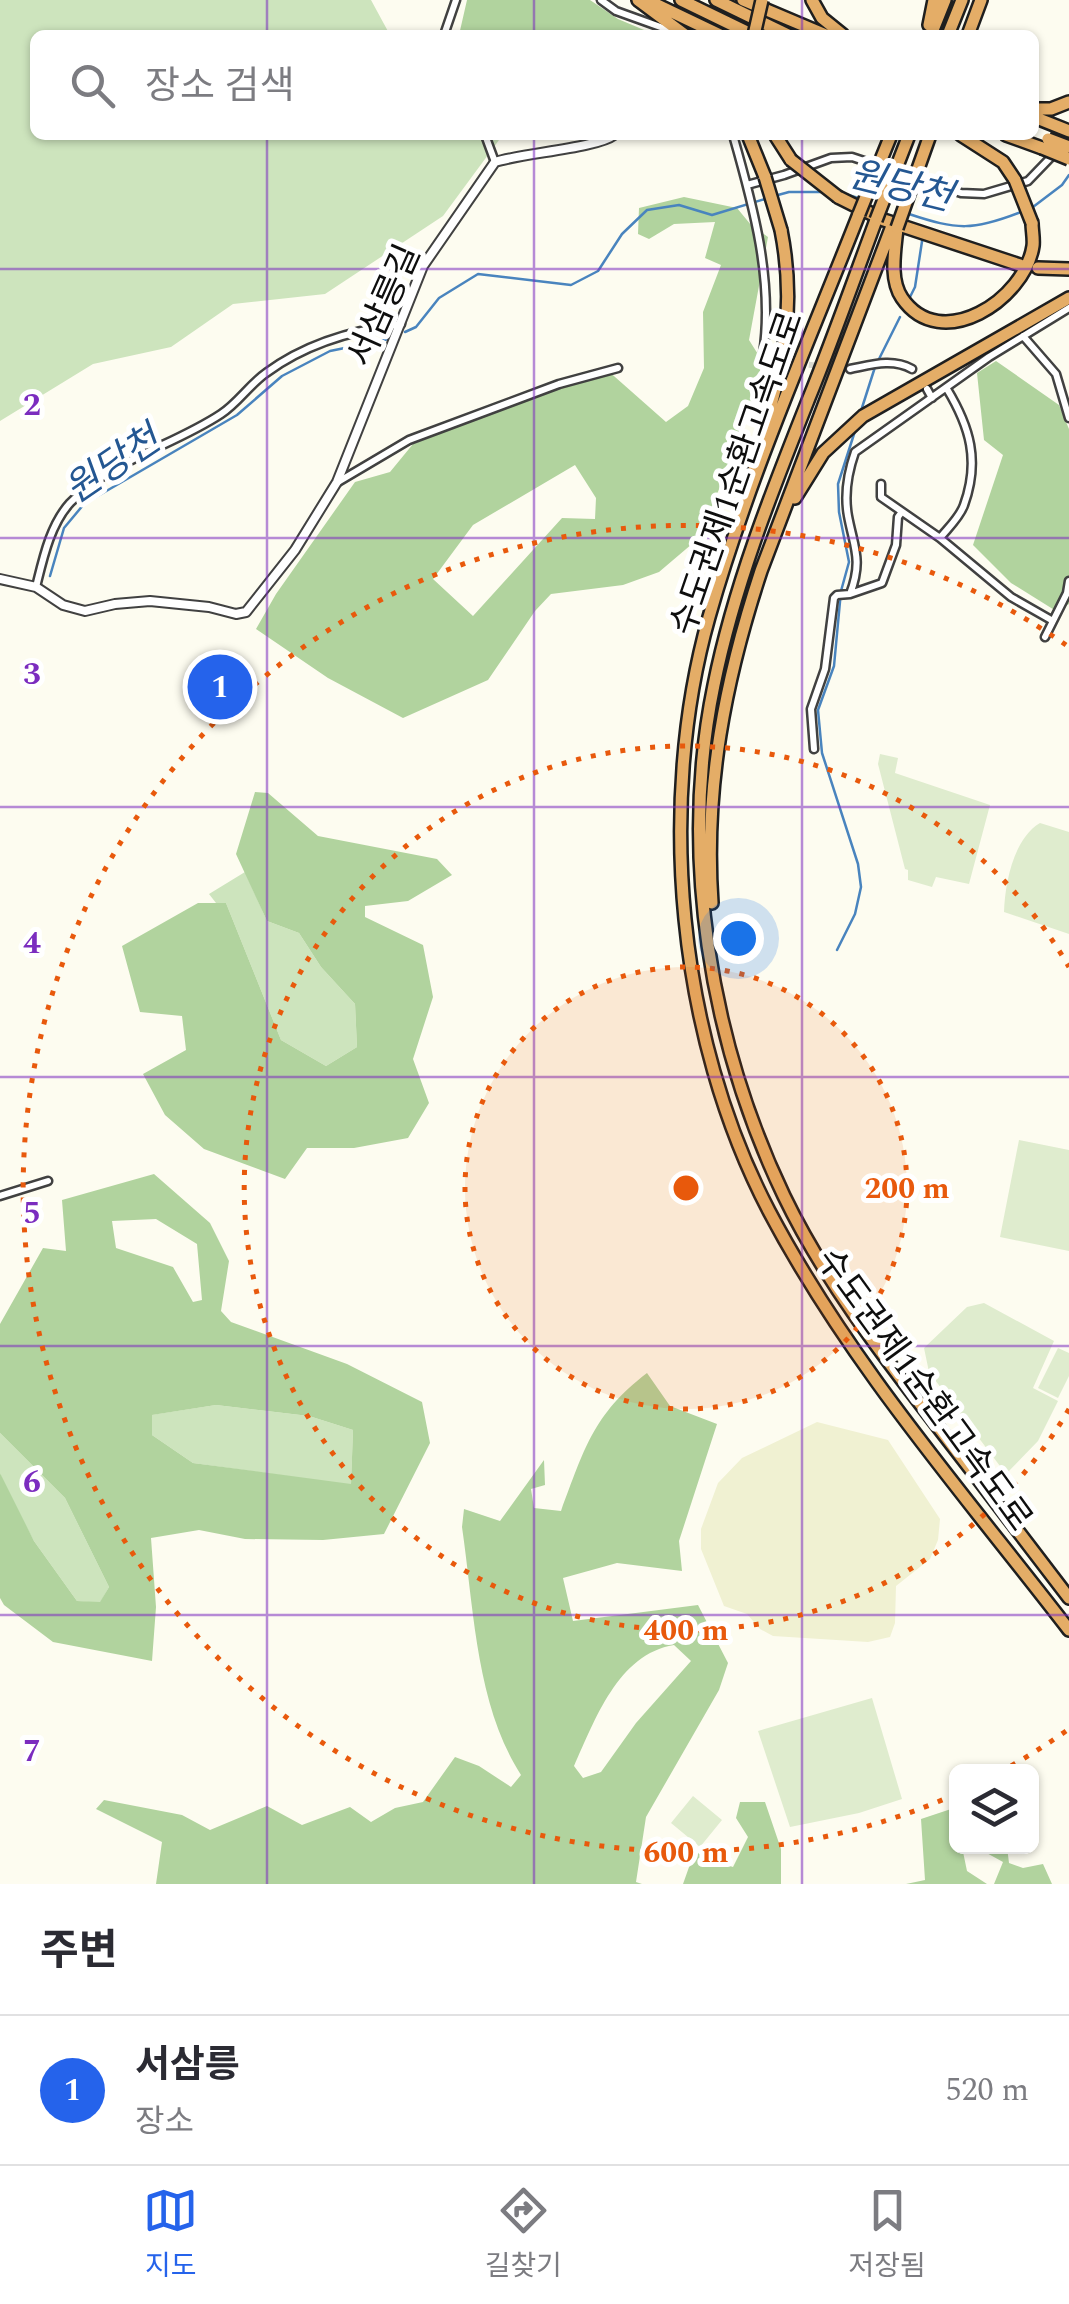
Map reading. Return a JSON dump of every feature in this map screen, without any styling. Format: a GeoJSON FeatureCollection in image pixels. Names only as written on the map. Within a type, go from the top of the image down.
{"type":"FeatureCollection","features":[{"type":"Feature","properties":{"kind":"highway"},"geometry":{"type":"LineString","coordinates":[[638,0],[678,30]]}},
{"type":"Feature","properties":{"kind":"highway"},"geometry":{"type":"LineString","coordinates":[[647,0],[710,30]]}},
{"type":"Feature","properties":{"kind":"highway"},"geometry":{"type":"LineString","coordinates":[[681,0],[744,30]]}},
{"type":"Feature","properties":{"kind":"highway"},"geometry":{"type":"LineString","coordinates":[[716,0],[778,30]]}},
{"type":"Feature","properties":{"kind":"highway"},"geometry":{"type":"LineString","coordinates":[[743,0],[814,30]]}},
{"type":"Feature","properties":{"kind":"highway"},"geometry":{"type":"LineString","coordinates":[[755,30],[762,0]]}},
{"type":"Feature","properties":{"kind":"highway"},"geometry":{"type":"LineString","coordinates":[[812,0],[822,18],[837,30]]}},
{"type":"Feature","properties":{"kind":"highway"},"geometry":{"type":"LineString","coordinates":[[950,30],[962,0]]}},
{"type":"Feature","properties":{"kind":"highway"},"geometry":{"type":"LineString","coordinates":[[970,30],[982,0]]}},
{"type":"Feature","properties":{"kind":"highway"},"geometry":{"type":"LineString","coordinates":[[973,20],[992,0]]}},
{"type":"Feature","properties":{"kind":"highway"},"geometry":{"type":"LineString","coordinates":[[931,30],[939,3]]}},
{"type":"Feature","properties":{"kind":"highway"},"geometry":{"type":"LineString","coordinates":[[1039,109],[1069,102]]}},
{"type":"Feature","properties":{"kind":"highway"},"geometry":{"type":"LineString","coordinates":[[1039,119],[1065,130]]}},
{"type":"Feature","properties":{"kind":"highway"},"geometry":{"type":"LineString","coordinates":[[1039,139],[1069,159]]}},
{"type":"Feature","properties":{"kind":"highway"},"geometry":{"type":"LineString","coordinates":[[723,574],[784,360],[788,290],[782,230],[750,140]]}},
{"type":"Feature","properties":{"kind":"highway"},"geometry":{"type":"LineString","coordinates":[[778,140],[791,160],[838,197],[914,231],[1020,265]]}},
{"type":"Feature","properties":{"kind":"highway","name":"수도권제1순환고속도로"},"geometry":{"type":"LineString","coordinates":[[889,140],[772,437],[709,618],[691,704],[681,839],[687,928],[700,1016],[718,1081],[749,1166],[789,1246],[886,1394],[1069,1630]]}},
{"type":"Feature","properties":{"kind":"highway","name":"수도권제1순환고속도로"},"geometry":{"type":"LineString","coordinates":[[907,140],[776,477],[729,623],[713,688],[700,839],[709,948],[721,1012],[751,1117],[785,1198],[828,1273],[902,1380],[1069,1598]]}},
{"type":"Feature","properties":{"kind":"highway"},"geometry":{"type":"LineString","coordinates":[[721,1012],[711,885],[711,798],[722,720],[753,595],[928,140]]}},
{"type":"Feature","properties":{"kind":"highway"},"geometry":{"type":"LineString","coordinates":[[894,227],[894,262],[903,299],[920,313],[938,321],[958,320],[998,304],[1015,286],[1033,246],[1032,223],[1015,180],[1003,162],[970,140]]}},
{"type":"Feature","properties":{"kind":"highway"},"geometry":{"type":"LineString","coordinates":[[1028,140],[1069,147]]}},
{"type":"Feature","properties":{"kind":"highway"},"geometry":{"type":"LineString","coordinates":[[1038,268],[1069,269]]}},
{"type":"Feature","properties":{"kind":"highway"},"geometry":{"type":"LineString","coordinates":[[753,595],[792,504],[831,444],[882,404],[1069,298]]}},
{"type":"Feature","properties":{"kind":"street"},"geometry":{"type":"LineString","coordinates":[[446,30],[456,0]]}},
{"type":"Feature","properties":{"kind":"street"},"geometry":{"type":"LineString","coordinates":[[601,0],[616,11],[667,30]]}},
{"type":"Feature","properties":{"kind":"street"},"geometry":{"type":"LineString","coordinates":[[748,189],[831,158],[852,157],[960,193],[984,194],[1028,182],[1044,168],[1065,130]]}},
{"type":"Feature","properties":{"kind":"street"},"geometry":{"type":"LineString","coordinates":[[488,140],[495,162],[609,140]]}},
{"type":"Feature","properties":{"kind":"street"},"geometry":{"type":"LineString","coordinates":[[733,140],[748,189],[766,294],[767,326],[762,354],[769,361]]}},
{"type":"Feature","properties":{"kind":"street","name":"서삼릉길"},"geometry":{"type":"LineString","coordinates":[[0,579],[36,587],[63,605],[85,611],[150,601],[236,614],[246,612],[294,550],[336,482],[422,266],[495,162]]}},
{"type":"Feature","properties":{"kind":"street"},"geometry":{"type":"LineString","coordinates":[[848,594],[858,560],[847,494],[848,471],[855,452],[1022,336],[1069,308]]}},
{"type":"Feature","properties":{"kind":"street"},"geometry":{"type":"LineString","coordinates":[[36,587],[57,523],[81,493],[130,461],[220,415],[263,375],[308,347],[376,327],[401,324]]}},
{"type":"Feature","properties":{"kind":"street"},"geometry":{"type":"LineString","coordinates":[[1022,336],[1056,374],[1069,418]]}},
{"type":"Feature","properties":{"kind":"street"},"geometry":{"type":"LineString","coordinates":[[850,369],[901,362],[912,369]]}},
{"type":"Feature","properties":{"kind":"street","name":"서삼릉길"},"geometry":{"type":"LineString","coordinates":[[336,482],[410,440],[559,384],[618,368]]}},
{"type":"Feature","properties":{"kind":"street"},"geometry":{"type":"LineString","coordinates":[[927,389],[932,398]]}},
{"type":"Feature","properties":{"kind":"street"},"geometry":{"type":"LineString","coordinates":[[940,538],[964,508],[972,454],[970,433],[947,389]]}},
{"type":"Feature","properties":{"kind":"street"},"geometry":{"type":"LineString","coordinates":[[881,484],[881,497],[940,538],[1011,596],[1053,622]]}},
{"type":"Feature","properties":{"kind":"street"},"geometry":{"type":"LineString","coordinates":[[814,749],[811,709],[824,669],[830,612],[837,594],[882,583],[896,545],[901,513]]}},
{"type":"Feature","properties":{"kind":"street"},"geometry":{"type":"LineString","coordinates":[[1046,637],[1069,581]]}},
{"type":"Feature","properties":{"kind":"street"},"geometry":{"type":"LineString","coordinates":[[0,1196],[48,1181]]}},
{"type":"Feature","properties":{"kind":"green space"},"geometry":{"type":"Polygon","coordinates":[[[0,0],[371,0],[387,30],[30,30],[30,140],[499,140],[443,216],[325,294],[233,304],[171,347],[93,364],[0,421],[0,0]]]}},
{"type":"Feature","properties":{"kind":"green space"},"geometry":{"type":"Polygon","coordinates":[[[467,0],[590,0],[618,19],[644,30],[460,30],[467,0]]]}},
{"type":"Feature","properties":{"kind":"green space"},"geometry":{"type":"Polygon","coordinates":[[[684,197],[737,208],[768,237],[749,340],[761,359],[758,394],[699,538],[659,572],[623,585],[551,594],[488,680],[403,718],[328,678],[256,629],[355,482],[390,472],[413,444],[606,369],[666,422],[688,406],[704,368],[703,312],[721,265],[705,258],[715,222],[674,224],[649,239],[638,234],[639,208],[684,197]],[[575,465],[473,525],[433,579],[473,616],[562,518],[595,519],[596,498],[575,465]]]}},
{"type":"Feature","properties":{"kind":"green space"},"geometry":{"type":"Polygon","coordinates":[[[996,361],[1059,405],[1069,429],[1069,604],[1056,611],[1011,583],[973,545],[1003,455],[984,440],[977,373],[996,361]]]}},
{"type":"Feature","properties":{"kind":"green space"},"geometry":{"type":"Polygon","coordinates":[[[880,754],[898,758],[895,773],[990,805],[969,884],[936,877],[932,887],[908,880],[878,764],[880,754]]]}},
{"type":"Feature","properties":{"kind":"green space"},"geometry":{"type":"Polygon","coordinates":[[[255,792],[268,793],[318,836],[437,859],[452,875],[408,901],[365,906],[365,917],[423,945],[433,997],[413,1059],[429,1103],[408,1138],[354,1148],[307,1148],[285,1179],[204,1149],[165,1115],[143,1074],[186,1050],[182,1016],[140,1012],[122,946],[198,903],[226,903],[281,1040],[326,1066],[357,1047],[355,1004],[321,967],[299,933],[267,921],[236,854],[255,792]]]}},
{"type":"Feature","properties":{"kind":"green space"},"geometry":{"type":"Polygon","coordinates":[[[1040,823],[1069,832],[1069,934],[1004,912],[1017,851],[1040,823]]]}},
{"type":"Feature","properties":{"kind":"green space"},"geometry":{"type":"Polygon","coordinates":[[[245,872],[267,921],[299,933],[321,967],[355,1004],[357,1047],[326,1066],[281,1040],[226,903],[216,903],[209,894],[245,872]]]}},
{"type":"Feature","properties":{"kind":"green space"},"geometry":{"type":"Polygon","coordinates":[[[1019,1140],[1069,1150],[1069,1251],[1000,1237],[1019,1140]]]}},
{"type":"Feature","properties":{"kind":"green space"},"geometry":{"type":"Polygon","coordinates":[[[154,1174],[210,1223],[229,1261],[221,1311],[231,1322],[347,1364],[422,1402],[430,1443],[384,1534],[323,1540],[245,1539],[199,1530],[151,1538],[156,1607],[152,1661],[53,1642],[0,1598],[0,1473],[34,1541],[77,1601],[100,1602],[109,1587],[65,1498],[0,1433],[0,1324],[43,1248],[66,1251],[62,1200],[154,1174]],[[156,1219],[112,1221],[116,1248],[173,1267],[193,1302],[202,1300],[197,1244],[156,1219]],[[216,1405],[152,1415],[152,1435],[193,1463],[351,1484],[353,1430],[309,1416],[216,1405]]]}},
{"type":"Feature","properties":{"kind":"green space"},"geometry":{"type":"Polygon","coordinates":[[[984,1303],[1054,1341],[1033,1388],[1058,1401],[1038,1441],[1006,1474],[929,1372],[924,1348],[967,1307],[984,1303]]]}},
{"type":"Feature","properties":{"kind":"green space"},"geometry":{"type":"Polygon","coordinates":[[[1058,1348],[1069,1353],[1069,1376],[1058,1398],[1038,1388],[1058,1348]]]}},
{"type":"Feature","properties":{"kind":"green space"},"geometry":{"type":"Polygon","coordinates":[[[647,1373],[670,1406],[717,1424],[679,1541],[682,1571],[617,1563],[563,1578],[573,1621],[698,1605],[728,1663],[719,1690],[646,1817],[636,1882],[642,1884],[156,1884],[162,1842],[96,1809],[104,1800],[182,1815],[210,1830],[267,1806],[302,1825],[350,1807],[371,1822],[395,1808],[423,1802],[455,1757],[479,1766],[511,1787],[521,1775],[494,1718],[479,1656],[462,1527],[464,1509],[500,1521],[544,1460],[545,1485],[531,1489],[534,1508],[561,1511],[592,1435],[629,1388],[647,1373]],[[674,1645],[654,1651],[623,1675],[600,1710],[574,1766],[583,1778],[601,1772],[636,1723],[691,1661],[674,1645]]]}},
{"type":"Feature","properties":{"kind":"green space"},"geometry":{"type":"Polygon","coordinates":[[[216,1405],[309,1416],[353,1430],[351,1485],[193,1463],[152,1435],[151,1415],[216,1405]]]}},
{"type":"Feature","properties":{"kind":"green space"},"geometry":{"type":"Polygon","coordinates":[[[817,1422],[888,1440],[940,1519],[938,1540],[930,1559],[896,1586],[895,1623],[890,1637],[868,1642],[773,1636],[760,1629],[747,1614],[724,1606],[701,1549],[701,1529],[718,1483],[742,1458],[817,1422]]]}},
{"type":"Feature","properties":{"kind":"green space"},"geometry":{"type":"Polygon","coordinates":[[[0,1433],[65,1498],[109,1587],[100,1603],[77,1601],[34,1541],[0,1473],[0,1433]]]}},
{"type":"Feature","properties":{"kind":"green space"},"geometry":{"type":"Polygon","coordinates":[[[872,1698],[902,1799],[859,1813],[790,1827],[758,1731],[872,1698]]]}},
{"type":"Feature","properties":{"kind":"green space"},"geometry":{"type":"Polygon","coordinates":[[[693,1796],[722,1820],[700,1847],[671,1823],[693,1796]]]}},
{"type":"Feature","properties":{"kind":"green space"},"geometry":{"type":"Polygon","coordinates":[[[740,1802],[765,1802],[781,1849],[781,1884],[683,1884],[694,1853],[714,1845],[720,1863],[733,1867],[748,1837],[736,1818],[740,1802]]]}},
{"type":"Feature","properties":{"kind":"green space"},"geometry":{"type":"Polygon","coordinates":[[[949,1810],[949,1854],[963,1854],[967,1871],[987,1884],[906,1884],[925,1880],[921,1819],[949,1810]]]}},
{"type":"Feature","properties":{"kind":"green space"},"geometry":{"type":"Polygon","coordinates":[[[988,1854],[1008,1854],[1009,1863],[1023,1868],[1043,1864],[1052,1884],[994,1884],[1003,1862],[988,1854]]]}},
{"type":"Feature","properties":{"kind":"waterway","name":"원당천"},"geometry":{"type":"LineString","coordinates":[[1033,207],[1069,175]]}},
{"type":"Feature","properties":{"kind":"waterway","name":"원당천"},"geometry":{"type":"LineString","coordinates":[[778,195],[824,192]]}},
{"type":"Feature","properties":{"kind":"waterway","name":"원당천"},"geometry":{"type":"LineString","coordinates":[[842,193],[858,198]]}},
{"type":"Feature","properties":{"kind":"waterway","name":"원당천"},"geometry":{"type":"LineString","coordinates":[[405,332],[416,327],[439,298],[478,274],[571,285],[598,271],[622,234],[647,210],[679,205],[712,215],[765,199]]}},
{"type":"Feature","properties":{"kind":"waterway","name":"원당천"},"geometry":{"type":"LineString","coordinates":[[909,214],[965,226],[990,223],[1021,212]]}},
{"type":"Feature","properties":{"kind":"waterway"},"geometry":{"type":"LineString","coordinates":[[910,297],[923,235]]}},
{"type":"Feature","properties":{"kind":"waterway"},"geometry":{"type":"LineString","coordinates":[[860,414],[875,367],[900,317]]}},
{"type":"Feature","properties":{"kind":"waterway","name":"원당천"},"geometry":{"type":"LineString","coordinates":[[50,576],[64,528],[84,504],[237,415],[282,376],[330,351],[389,339]]}},
{"type":"Feature","properties":{"kind":"waterway"},"geometry":{"type":"LineString","coordinates":[[837,950],[855,914],[861,887],[858,864],[822,753],[818,710],[834,666],[841,591],[849,562],[838,484],[855,431]]}},
{"type":"Feature","properties":{"kind":"tunnel"},"geometry":{"type":"LineString","coordinates":[[782,362],[850,369]]}},
{"type":"Feature","properties":{"kind":"place","name":"서삼릉"},"geometry":{"type":"Point","coordinates":[220,687]}}]}
